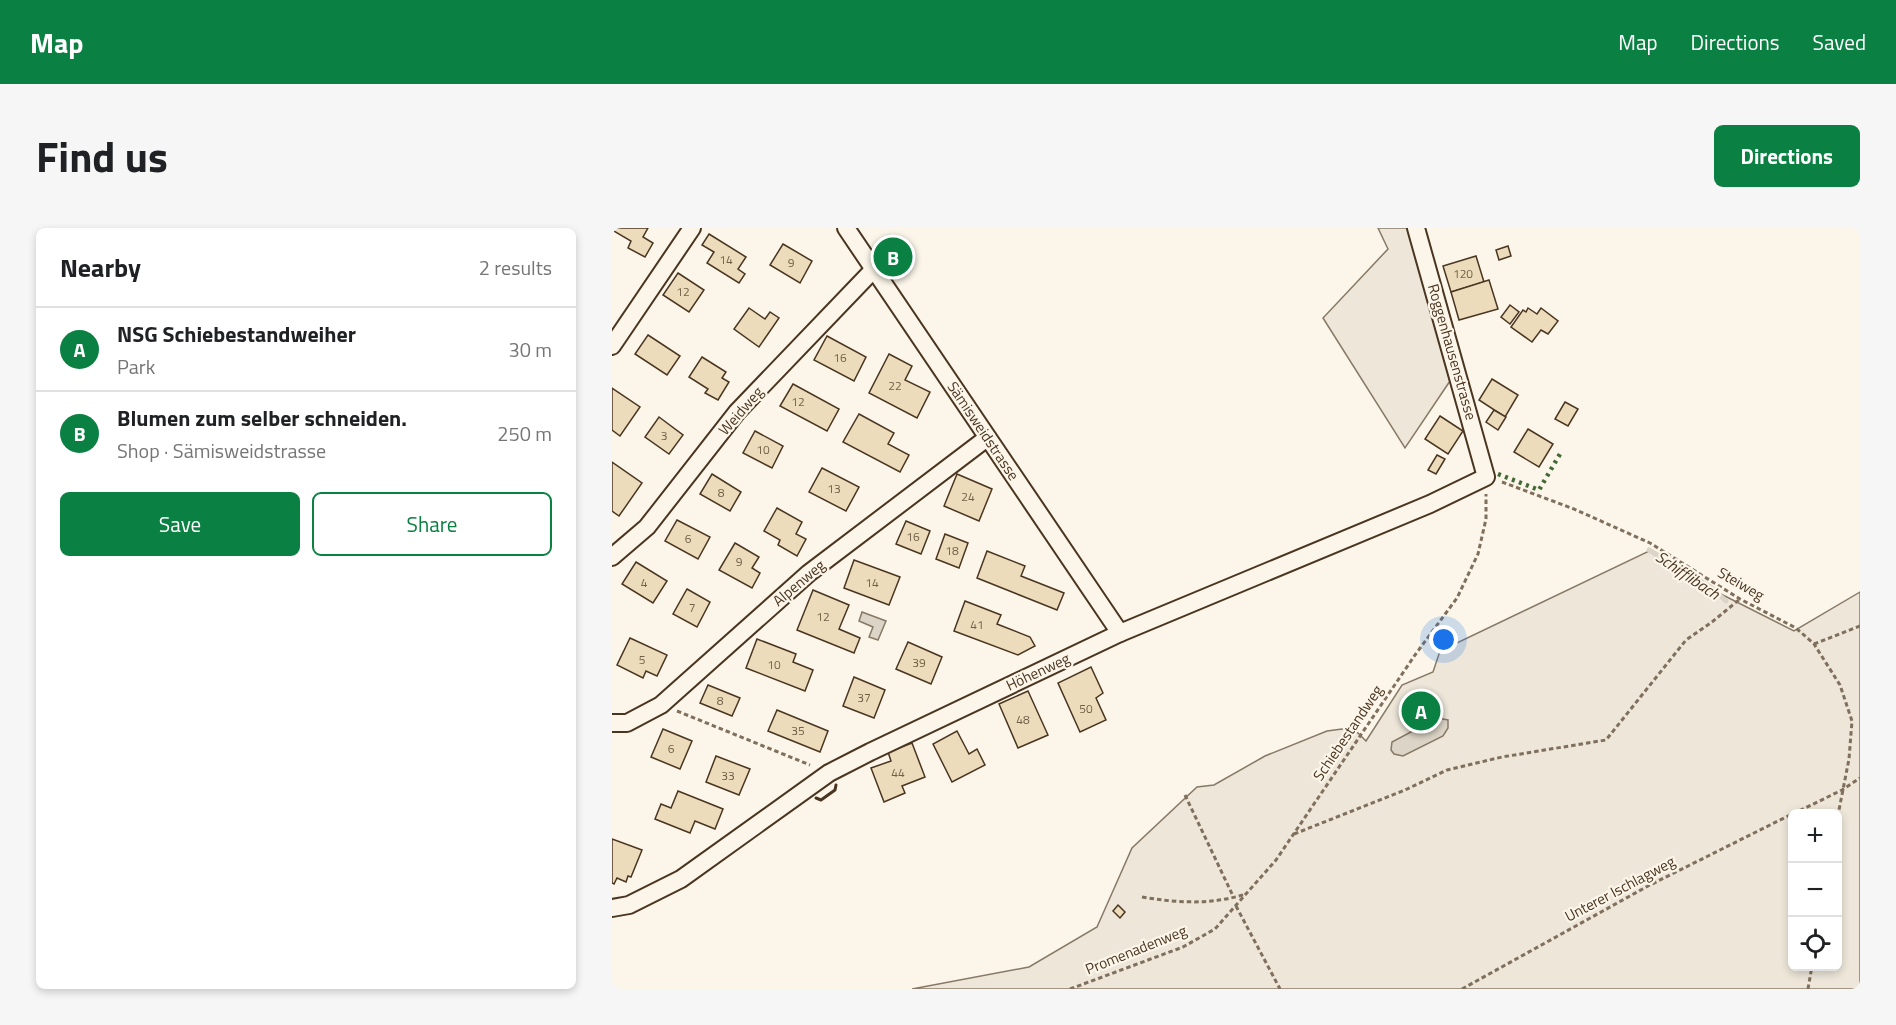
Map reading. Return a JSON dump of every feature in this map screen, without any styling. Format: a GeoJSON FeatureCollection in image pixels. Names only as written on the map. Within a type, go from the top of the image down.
{"type":"FeatureCollection","features":[{"type":"Feature","properties":{"kind":"street"},"geometry":{"type":"LineString","coordinates":[[612,346],[692,228]]}},
{"type":"Feature","properties":{"kind":"street","name":"Sämisweidstrasse"},"geometry":{"type":"LineString","coordinates":[[846,228],[1120,633]]}},
{"type":"Feature","properties":{"kind":"street","name":"Roggenhausenstrasse"},"geometry":{"type":"LineString","coordinates":[[1416,228],[1486,477]]}},
{"type":"Feature","properties":{"kind":"street","name":"Weidweg"},"geometry":{"type":"LineString","coordinates":[[612,557],[647,527],[737,412],[874,268]]}},
{"type":"Feature","properties":{"kind":"street","name":"Alpenweg"},"geometry":{"type":"LineString","coordinates":[[612,723],[627,723],[661,705],[809,573],[987,438]]}},
{"type":"Feature","properties":{"kind":"street","name":"Höhenweg"},"geometry":{"type":"LineString","coordinates":[[612,908],[629,905],[681,879],[829,773],[933,721],[1120,633],[1430,504],[1486,477]]}},
{"type":"Feature","properties":{"kind":"path","name":"Steiweg"},"geometry":{"type":"LineString","coordinates":[[1486,477],[1574,509],[1650,543],[1740,599],[1796,628],[1814,644],[1840,685],[1852,722],[1849,759],[1839,809]]}},
{"type":"Feature","properties":{"kind":"path","name":"Schiebestandweg"},"geometry":{"type":"LineString","coordinates":[[1236,906],[1276,860],[1456,598],[1478,554],[1486,519],[1486,477]]}},
{"type":"Feature","properties":{"kind":"path"},"geometry":{"type":"LineString","coordinates":[[1294,834],[1447,770],[1502,757],[1606,740],[1686,640],[1740,599]]}},
{"type":"Feature","properties":{"kind":"path"},"geometry":{"type":"LineString","coordinates":[[1814,644],[1860,626]]}},
{"type":"Feature","properties":{"kind":"path"},"geometry":{"type":"LineString","coordinates":[[661,705],[829,773]]}},
{"type":"Feature","properties":{"kind":"path","name":"Unterer Ischlagweg"},"geometry":{"type":"LineString","coordinates":[[1803,809],[1860,778]]}},
{"type":"Feature","properties":{"kind":"path"},"geometry":{"type":"LineString","coordinates":[[1185,795],[1234,898]]}},
{"type":"Feature","properties":{"kind":"path","name":"Unterer Ischlagweg"},"geometry":{"type":"LineString","coordinates":[[1462,989],[1648,886],[1788,816]]}},
{"type":"Feature","properties":{"kind":"path"},"geometry":{"type":"LineString","coordinates":[[1142,897],[1192,903],[1248,894]]}},
{"type":"Feature","properties":{"kind":"path"},"geometry":{"type":"LineString","coordinates":[[1236,906],[1280,989]]}},
{"type":"Feature","properties":{"kind":"path","name":"Promenadenweg"},"geometry":{"type":"LineString","coordinates":[[1070,989],[1183,947],[1215,929],[1236,906]]}},
{"type":"Feature","properties":{"kind":"path"},"geometry":{"type":"LineString","coordinates":[[1808,989],[1811,971]]}},
{"type":"Feature","properties":{"kind":"shaded area"},"geometry":{"type":"Polygon","coordinates":[[[1378,228],[1409,228],[1452,378],[1405,448],[1323,318],[1388,249],[1378,228]]]}},
{"type":"Feature","properties":{"kind":"shaded area"},"geometry":{"type":"Polygon","coordinates":[[[1649,551],[1713,590],[1794,631],[1860,592],[1860,989],[912,989],[1029,967],[1097,927],[1132,848],[1197,787],[1214,785],[1265,756],[1327,731],[1342,729],[1358,733],[1366,741],[1402,685],[1433,672],[1440,651],[1649,551]]]}},
{"type":"Feature","properties":{"kind":"shaded area"},"geometry":{"type":"Polygon","coordinates":[[[862,612],[886,621],[878,640],[869,637],[873,627],[859,621],[862,612]]]}},
{"type":"Feature","properties":{"kind":"shaded area"},"geometry":{"type":"Polygon","coordinates":[[[1437,718],[1448,720],[1448,728],[1443,736],[1403,756],[1394,754],[1391,750],[1392,742],[1437,718]]]}},
{"type":"Feature","properties":{"kind":"building"},"geometry":{"type":"Polygon","coordinates":[[[613,228],[648,228],[643,237],[653,243],[645,257],[628,248],[631,241],[612,230],[613,228]]]}},
{"type":"Feature","properties":{"kind":"building"},"geometry":{"type":"Polygon","coordinates":[[[709,234],[746,257],[738,269],[745,274],[739,283],[707,263],[714,252],[702,245],[709,234]]]}},
{"type":"Feature","properties":{"kind":"building"},"geometry":{"type":"Polygon","coordinates":[[[783,244],[812,261],[800,283],[770,265],[783,244]]]}},
{"type":"Feature","properties":{"kind":"building"},"geometry":{"type":"Polygon","coordinates":[[[1508,246],[1511,256],[1499,260],[1496,250],[1508,246]]]}},
{"type":"Feature","properties":{"kind":"building"},"geometry":{"type":"Polygon","coordinates":[[[1476,256],[1484,282],[1451,292],[1443,266],[1476,256]]]}},
{"type":"Feature","properties":{"kind":"building"},"geometry":{"type":"Polygon","coordinates":[[[678,273],[704,290],[689,312],[663,295],[678,273]]]}},
{"type":"Feature","properties":{"kind":"building"},"geometry":{"type":"Polygon","coordinates":[[[1489,280],[1498,309],[1459,320],[1451,292],[1489,280]]]}},
{"type":"Feature","properties":{"kind":"building"},"geometry":{"type":"Polygon","coordinates":[[[1510,305],[1519,312],[1510,324],[1501,317],[1510,305]]]}},
{"type":"Feature","properties":{"kind":"building"},"geometry":{"type":"Polygon","coordinates":[[[749,308],[765,319],[770,312],[779,318],[759,347],[734,329],[749,308]]]}},
{"type":"Feature","properties":{"kind":"building"},"geometry":{"type":"Polygon","coordinates":[[[1528,308],[1537,314],[1541,308],[1558,321],[1548,334],[1541,330],[1532,342],[1511,327],[1523,310],[1526,312],[1528,308]]]}},
{"type":"Feature","properties":{"kind":"building"},"geometry":{"type":"Polygon","coordinates":[[[648,335],[680,356],[667,375],[635,354],[648,335]]]}},
{"type":"Feature","properties":{"kind":"building"},"geometry":{"type":"Polygon","coordinates":[[[827,336],[866,357],[854,381],[814,360],[827,336]]]}},
{"type":"Feature","properties":{"kind":"building"},"geometry":{"type":"Polygon","coordinates":[[[889,354],[912,366],[905,380],[930,392],[917,418],[869,393],[889,354]]]}},
{"type":"Feature","properties":{"kind":"building"},"geometry":{"type":"Polygon","coordinates":[[[702,357],[726,372],[722,378],[729,382],[718,400],[705,393],[708,389],[689,377],[702,357]]]}},
{"type":"Feature","properties":{"kind":"building"},"geometry":{"type":"Polygon","coordinates":[[[1492,379],[1518,395],[1505,417],[1479,400],[1492,379]]]}},
{"type":"Feature","properties":{"kind":"building"},"geometry":{"type":"Polygon","coordinates":[[[793,384],[839,409],[827,431],[780,406],[793,384]]]}},
{"type":"Feature","properties":{"kind":"building"},"geometry":{"type":"Polygon","coordinates":[[[612,388],[640,407],[620,436],[612,430],[612,388]]]}},
{"type":"Feature","properties":{"kind":"building"},"geometry":{"type":"Polygon","coordinates":[[[1565,402],[1578,409],[1568,426],[1555,419],[1565,402]]]}},
{"type":"Feature","properties":{"kind":"building"},"geometry":{"type":"Polygon","coordinates":[[[1494,410],[1506,417],[1498,430],[1486,422],[1494,410]]]}},
{"type":"Feature","properties":{"kind":"building"},"geometry":{"type":"Polygon","coordinates":[[[859,414],[894,433],[888,444],[909,455],[900,472],[843,442],[859,414]]]}},
{"type":"Feature","properties":{"kind":"building"},"geometry":{"type":"Polygon","coordinates":[[[1440,416],[1463,431],[1448,454],[1425,439],[1440,416]]]}},
{"type":"Feature","properties":{"kind":"building"},"geometry":{"type":"Polygon","coordinates":[[[659,417],[683,435],[669,454],[645,437],[659,417]]]}},
{"type":"Feature","properties":{"kind":"building"},"geometry":{"type":"Polygon","coordinates":[[[1528,429],[1553,444],[1539,467],[1514,452],[1528,429]]]}},
{"type":"Feature","properties":{"kind":"building"},"geometry":{"type":"Polygon","coordinates":[[[755,431],[783,446],[772,468],[743,453],[755,431]]]}},
{"type":"Feature","properties":{"kind":"building"},"geometry":{"type":"Polygon","coordinates":[[[1437,455],[1445,459],[1436,474],[1428,470],[1437,455]]]}},
{"type":"Feature","properties":{"kind":"building"},"geometry":{"type":"Polygon","coordinates":[[[612,462],[642,483],[619,516],[612,511],[612,462]]]}},
{"type":"Feature","properties":{"kind":"building"},"geometry":{"type":"Polygon","coordinates":[[[822,468],[859,487],[846,511],[809,492],[822,468]]]}},
{"type":"Feature","properties":{"kind":"building"},"geometry":{"type":"Polygon","coordinates":[[[712,474],[741,492],[730,511],[700,494],[712,474]]]}},
{"type":"Feature","properties":{"kind":"building"},"geometry":{"type":"Polygon","coordinates":[[[957,474],[992,489],[979,521],[944,506],[957,474]]]}},
{"type":"Feature","properties":{"kind":"building"},"geometry":{"type":"Polygon","coordinates":[[[777,508],[802,522],[796,534],[806,539],[797,556],[778,545],[780,540],[764,531],[777,508]]]}},
{"type":"Feature","properties":{"kind":"building"},"geometry":{"type":"Polygon","coordinates":[[[677,520],[710,537],[698,559],[665,541],[677,520]]]}},
{"type":"Feature","properties":{"kind":"building"},"geometry":{"type":"Polygon","coordinates":[[[906,521],[930,531],[921,554],[896,544],[906,521]]]}},
{"type":"Feature","properties":{"kind":"building"},"geometry":{"type":"Polygon","coordinates":[[[945,534],[968,543],[959,568],[936,559],[945,534]]]}},
{"type":"Feature","properties":{"kind":"building"},"geometry":{"type":"Polygon","coordinates":[[[735,543],[759,557],[752,568],[760,573],[752,588],[719,570],[735,543]]]}},
{"type":"Feature","properties":{"kind":"building"},"geometry":{"type":"Polygon","coordinates":[[[987,551],[1025,566],[1021,576],[1064,593],[1057,610],[977,578],[987,551]]]}},
{"type":"Feature","properties":{"kind":"building"},"geometry":{"type":"Polygon","coordinates":[[[854,560],[900,577],[889,605],[844,588],[854,560]]]}},
{"type":"Feature","properties":{"kind":"building"},"geometry":{"type":"Polygon","coordinates":[[[636,562],[667,581],[653,603],[622,584],[636,562]]]}},
{"type":"Feature","properties":{"kind":"building"},"geometry":{"type":"Polygon","coordinates":[[[687,589],[710,602],[697,627],[673,614],[687,589]]]}},
{"type":"Feature","properties":{"kind":"building"},"geometry":{"type":"Polygon","coordinates":[[[813,590],[849,605],[839,629],[860,638],[854,653],[797,630],[813,590]]]}},
{"type":"Feature","properties":{"kind":"building"},"geometry":{"type":"Polygon","coordinates":[[[965,601],[1001,615],[997,624],[1030,637],[1035,646],[1018,655],[954,631],[965,601]]]}},
{"type":"Feature","properties":{"kind":"building"},"geometry":{"type":"Polygon","coordinates":[[[630,638],[667,655],[657,676],[646,671],[643,678],[617,665],[630,638]]]}},
{"type":"Feature","properties":{"kind":"building"},"geometry":{"type":"Polygon","coordinates":[[[757,639],[796,654],[793,662],[813,670],[805,691],[746,668],[757,639]]]}},
{"type":"Feature","properties":{"kind":"building"},"geometry":{"type":"Polygon","coordinates":[[[908,642],[942,657],[931,684],[896,669],[908,642]]]}},
{"type":"Feature","properties":{"kind":"building"},"geometry":{"type":"Polygon","coordinates":[[[1091,667],[1103,693],[1096,698],[1106,720],[1080,732],[1058,683],[1091,667]]]}},
{"type":"Feature","properties":{"kind":"building"},"geometry":{"type":"Polygon","coordinates":[[[854,677],[885,690],[874,718],[843,706],[854,677]]]}},
{"type":"Feature","properties":{"kind":"building"},"geometry":{"type":"Polygon","coordinates":[[[708,685],[740,698],[732,716],[700,703],[708,685]]]}},
{"type":"Feature","properties":{"kind":"building"},"geometry":{"type":"Polygon","coordinates":[[[1028,691],[1048,735],[1018,748],[999,704],[1028,691]]]}},
{"type":"Feature","properties":{"kind":"building"},"geometry":{"type":"Polygon","coordinates":[[[777,710],[828,731],[820,752],[768,731],[777,710]]]}},
{"type":"Feature","properties":{"kind":"building"},"geometry":{"type":"Polygon","coordinates":[[[663,729],[692,741],[680,769],[651,757],[663,729]]]}},
{"type":"Feature","properties":{"kind":"building"},"geometry":{"type":"Polygon","coordinates":[[[957,731],[969,754],[977,749],[985,765],[952,782],[933,744],[957,731]]]}},
{"type":"Feature","properties":{"kind":"building"},"geometry":{"type":"Polygon","coordinates":[[[912,743],[925,777],[902,786],[905,793],[884,802],[871,768],[891,761],[888,752],[912,743]]]}},
{"type":"Feature","properties":{"kind":"building"},"geometry":{"type":"Polygon","coordinates":[[[716,756],[750,769],[739,795],[706,782],[716,756]]]}},
{"type":"Feature","properties":{"kind":"building"},"geometry":{"type":"Polygon","coordinates":[[[678,791],[723,809],[715,829],[695,821],[690,833],[655,819],[661,804],[671,808],[678,791]]]}},
{"type":"Feature","properties":{"kind":"building"},"geometry":{"type":"Polygon","coordinates":[[[612,839],[642,850],[631,877],[628,876],[626,882],[617,878],[614,884],[612,883],[612,839]]]}},
{"type":"Feature","properties":{"kind":"building"},"geometry":{"type":"Polygon","coordinates":[[[1118,905],[1125,912],[1120,918],[1113,911],[1118,905]]]}},
{"type":"Feature","properties":{"kind":"waterway","name":"Schifflibach"},"geometry":{"type":"LineString","coordinates":[[1649,550],[1712,588],[1726,601]]}},
{"type":"Feature","properties":{"kind":"hedge"},"geometry":{"type":"LineString","coordinates":[[1498,474],[1539,490],[1560,454]]}},
{"type":"Feature","properties":{"kind":"wall"},"geometry":{"type":"LineString","coordinates":[[816,798],[821,800],[835,790],[836,785]]}},
{"type":"Feature","properties":{"kind":"place","name":"Blumen zum selber schneiden."},"geometry":{"type":"Point","coordinates":[893,257]}},
{"type":"Feature","properties":{"kind":"place","name":"NSG Schiebestandweiher"},"geometry":{"type":"Point","coordinates":[1421,711]}}]}
